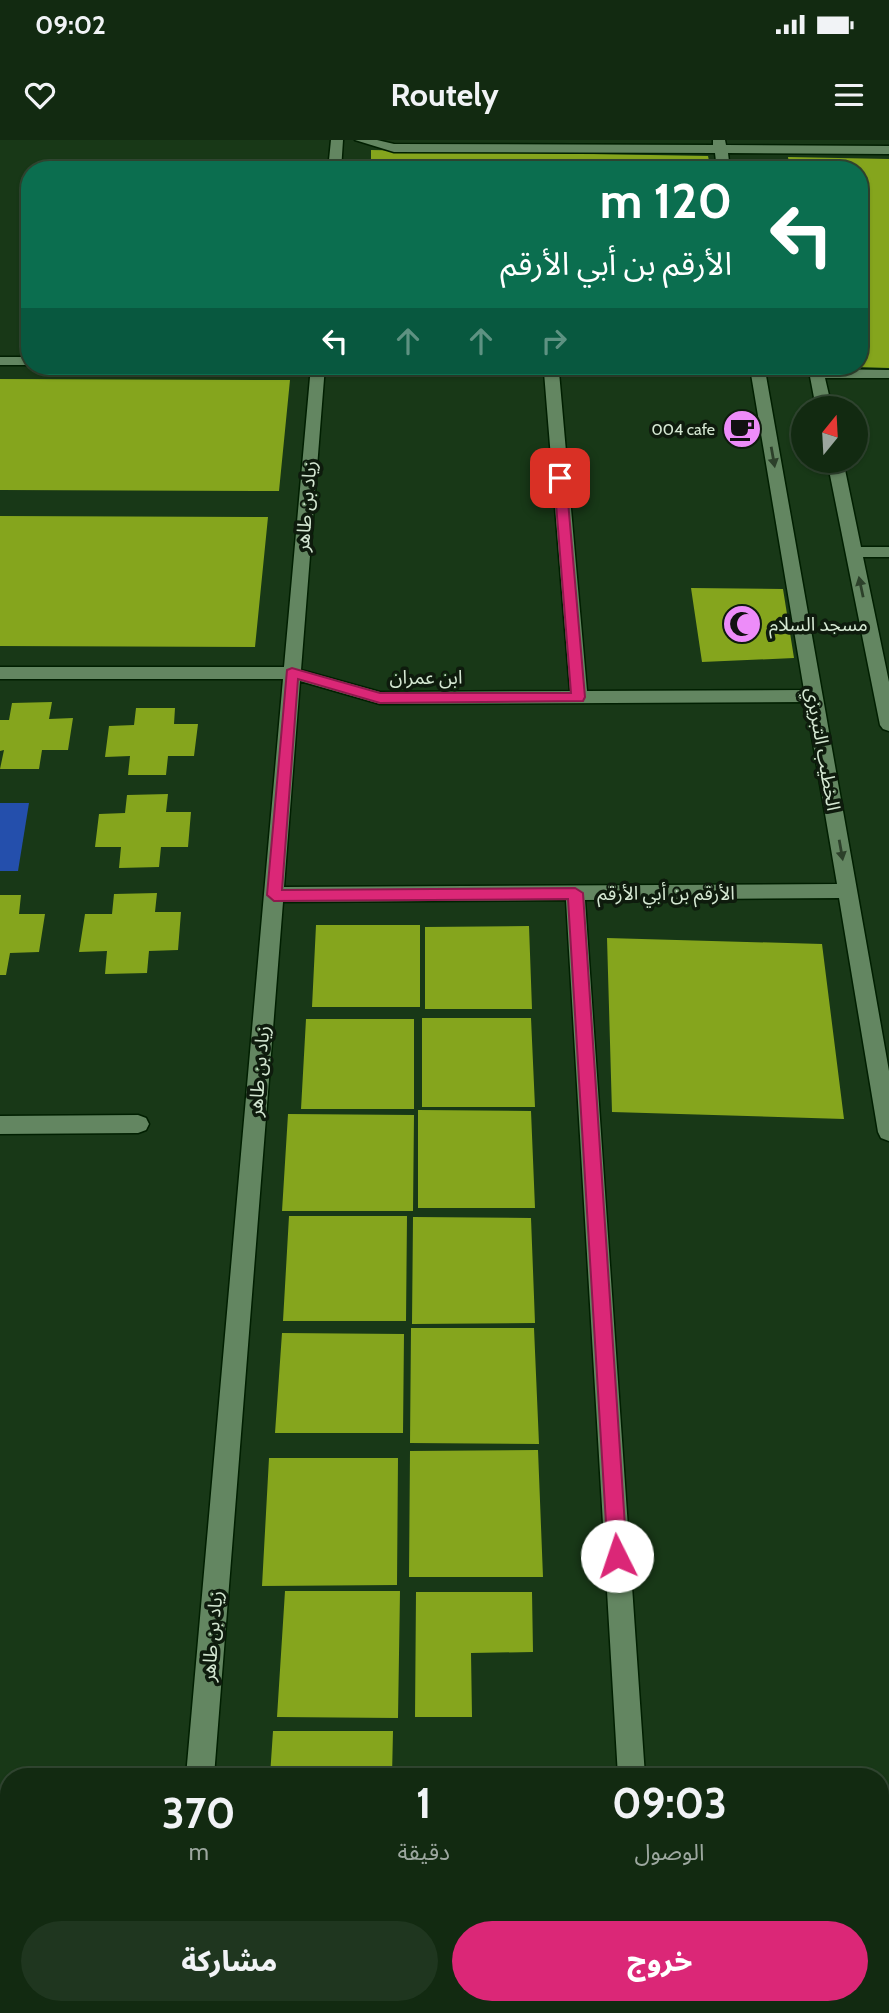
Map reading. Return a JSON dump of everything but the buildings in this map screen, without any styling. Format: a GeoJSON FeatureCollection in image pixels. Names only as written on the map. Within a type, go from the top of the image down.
{"type":"FeatureCollection","features":[{"type":"Feature","properties":{"kind":"street"},"geometry":{"type":"LineString","coordinates":[[335,161],[337,140]]}},
{"type":"Feature","properties":{"kind":"street"},"geometry":{"type":"LineString","coordinates":[[360,140],[394,149],[720,145],[771,151],[889,150]]}},
{"type":"Feature","properties":{"kind":"street"},"geometry":{"type":"LineString","coordinates":[[0,361],[21,361]]}},
{"type":"Feature","properties":{"kind":"street"},"geometry":{"type":"LineString","coordinates":[[868,373],[889,374]]}},
{"type":"Feature","properties":{"kind":"street","name":"زياد بن طاهر"},"geometry":{"type":"LineString","coordinates":[[201,1768],[317,375]]}},
{"type":"Feature","properties":{"kind":"street"},"geometry":{"type":"LineString","coordinates":[[552,375],[579,697]]}},
{"type":"Feature","properties":{"kind":"street","name":"الخطيب التبريزي"},"geometry":{"type":"LineString","coordinates":[[759,375],[889,1132]]}},
{"type":"Feature","properties":{"kind":"street"},"geometry":{"type":"LineString","coordinates":[[817,375],[821,396]]}},
{"type":"Feature","properties":{"kind":"street"},"geometry":{"type":"LineString","coordinates":[[838,473],[889,725]]}},
{"type":"Feature","properties":{"kind":"street"},"geometry":{"type":"LineString","coordinates":[[853,552],[889,552]]}},
{"type":"Feature","properties":{"kind":"street","name":"ابن عمران"},"geometry":{"type":"LineString","coordinates":[[0,673],[292,673],[380,698],[814,696]]}},
{"type":"Feature","properties":{"kind":"street","name":"الأرقم بن أبي الأرقم"},"geometry":{"type":"LineString","coordinates":[[274,895],[848,891]]}},
{"type":"Feature","properties":{"kind":"street"},"geometry":{"type":"LineString","coordinates":[[575,893],[631,1768]]}},
{"type":"Feature","properties":{"kind":"street"},"geometry":{"type":"LineString","coordinates":[[0,1125],[138,1124]]}},
{"type":"Feature","properties":{"kind":"water"},"geometry":{"type":"Polygon","coordinates":[[[0,803],[29,803],[18,871],[0,871],[0,803]]]}},
{"type":"Feature","properties":{"kind":"place","name":"004 cafe"},"geometry":{"type":"Point","coordinates":[742,429]}},
{"type":"Feature","properties":{"kind":"place","name":"مسجد السلام"},"geometry":{"type":"Point","coordinates":[742,624]}},
{"type":"Feature","properties":{"kind":"route"},"geometry":{"type":"LineString","coordinates":[[560,478],[579,697],[380,698],[292,673],[274,895],[575,893],[617,1556]]}}]}
